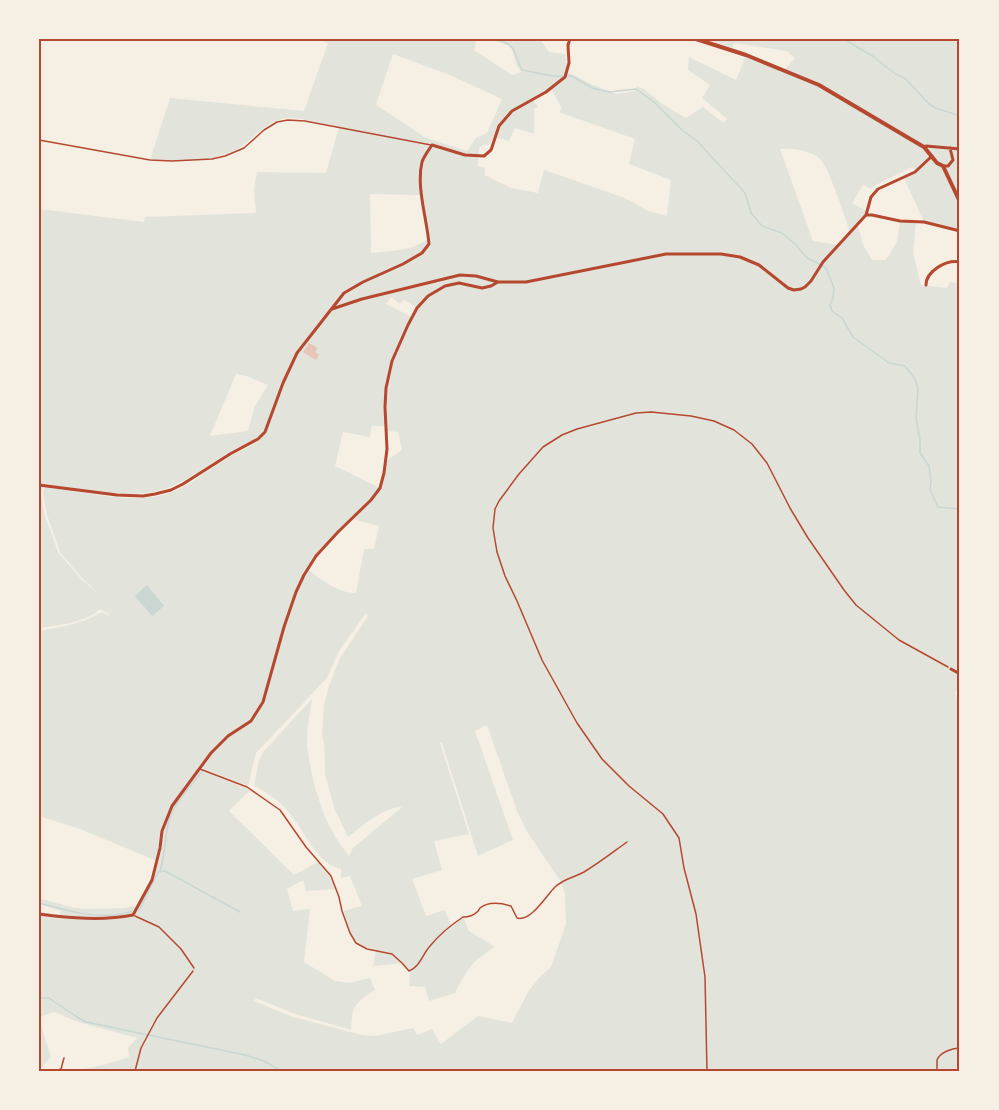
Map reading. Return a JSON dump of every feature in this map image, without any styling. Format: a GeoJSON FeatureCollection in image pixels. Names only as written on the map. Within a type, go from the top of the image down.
{"type":"FeatureCollection","features":[{"type":"Feature","properties":{"kind":"street"},"geometry":{"type":"LineString","coordinates":[[39,485],[117,495],[155,494],[183,484],[230,454],[258,440],[265,432],[297,353],[344,293],[403,264],[422,253],[429,244],[421,180],[425,154],[432,146],[465,155],[484,156],[491,150],[499,126],[512,111],[546,92],[565,76],[569,63],[570,39]]}},
{"type":"Feature","properties":{"kind":"street"},"geometry":{"type":"LineString","coordinates":[[696,39],[746,55],[819,85],[924,147],[937,163],[943,166],[948,166],[953,159],[950,148]]}},
{"type":"Feature","properties":{"kind":"street"},"geometry":{"type":"LineString","coordinates":[[924,147],[960,149]]}},
{"type":"Feature","properties":{"kind":"street"},"geometry":{"type":"LineString","coordinates":[[332,309],[460,274],[498,282],[526,282],[666,254],[721,254],[740,257],[759,265],[788,288],[794,290],[805,287],[866,215],[871,197],[878,189],[915,172],[932,156]]}},
{"type":"Feature","properties":{"kind":"street"},"geometry":{"type":"LineString","coordinates":[[943,166],[960,202]]}},
{"type":"Feature","properties":{"kind":"street"},"geometry":{"type":"LineString","coordinates":[[866,215],[900,221],[924,222],[960,231]]}},
{"type":"Feature","properties":{"kind":"street"},"geometry":{"type":"LineString","coordinates":[[926,285],[926,280],[934,270],[950,262],[960,262]]}},
{"type":"Feature","properties":{"kind":"street"},"geometry":{"type":"LineString","coordinates":[[482,278],[482,288]]}},
{"type":"Feature","properties":{"kind":"street"},"geometry":{"type":"LineString","coordinates":[[39,914],[96,919],[134,915],[153,880],[162,831],[172,806],[211,753],[221,742],[254,717],[263,702],[284,627],[304,575],[316,556],[371,501],[380,488],[387,449],[386,388],[392,361],[417,308],[434,291],[445,286],[459,283],[482,288],[498,282]]}},
{"type":"Feature","properties":{"kind":"street"},"geometry":{"type":"LineString","coordinates":[[951,669],[960,674]]}},
{"type":"Feature","properties":{"kind":"lane"},"geometry":{"type":"LineString","coordinates":[[39,140],[150,160],[212,159],[244,147],[277,122],[288,120],[432,146]]}},
{"type":"Feature","properties":{"kind":"lane"},"geometry":{"type":"LineString","coordinates":[[200,769],[247,787],[280,810],[306,847],[331,876],[350,933],[356,943],[367,949],[392,954],[409,972],[416,969],[429,946],[463,917],[477,913],[481,907],[495,903],[511,906],[517,918],[521,919],[530,915],[564,879],[582,873],[627,842]]}},
{"type":"Feature","properties":{"kind":"lane"},"geometry":{"type":"LineString","coordinates":[[134,915],[159,927],[194,968]]}},
{"type":"Feature","properties":{"kind":"lane"},"geometry":{"type":"LineString","coordinates":[[54,1071],[61,1069],[64,1058]]}},
{"type":"Feature","properties":{"kind":"path"},"geometry":{"type":"LineString","coordinates":[[707,1071],[705,977],[696,914],[679,838],[663,814],[629,786],[602,759],[577,723],[542,660],[505,576],[497,552],[493,528],[495,509],[499,501],[543,447],[577,429],[636,413],[651,412],[714,421],[734,430],[752,444],[767,463],[808,538],[856,604],[898,640],[951,669]]}},
{"type":"Feature","properties":{"kind":"path"},"geometry":{"type":"LineString","coordinates":[[135,1071],[141,1048],[150,1030],[194,968]]}},
{"type":"Feature","properties":{"kind":"path"},"geometry":{"type":"LineString","coordinates":[[936,1071],[939,1057],[960,1047]]}},
{"type":"Feature","properties":{"kind":"shaded area"},"geometry":{"type":"Polygon","coordinates":[[[313,39],[477,39],[474,50],[512,75],[521,72],[512,49],[508,45],[489,39],[540,39],[549,52],[565,54],[567,72],[593,85],[617,94],[635,91],[637,86],[686,118],[703,107],[724,123],[727,119],[702,98],[710,85],[688,70],[689,57],[736,80],[746,55],[784,70],[795,58],[787,51],[734,43],[732,48],[706,39],[960,39],[960,231],[924,222],[904,178],[915,171],[912,167],[871,189],[863,185],[852,203],[866,211],[866,215],[858,225],[863,245],[872,260],[886,260],[897,242],[900,221],[916,222],[913,253],[921,285],[947,288],[950,282],[960,283],[960,289],[957,290],[960,308],[960,689],[955,692],[960,709],[960,1071],[75,1071],[129,1057],[128,1048],[137,1038],[78,1022],[54,1012],[39,1017],[39,912],[59,915],[61,911],[39,904],[39,898],[84,909],[136,907],[152,880],[157,861],[80,829],[39,816],[39,631],[79,622],[102,612],[110,615],[101,609],[79,620],[39,628],[39,209],[144,222],[145,217],[256,213],[254,189],[257,172],[326,173],[339,127],[293,118],[274,122],[239,148],[217,156],[217,158],[150,160],[170,98],[304,111],[328,43],[313,39]],[[393,54],[376,105],[426,138],[467,151],[476,138],[487,133],[502,99],[452,76],[393,54]],[[551,88],[532,98],[538,107],[534,109],[534,134],[515,128],[509,141],[493,137],[489,145],[479,148],[478,166],[485,168],[485,175],[511,188],[538,193],[544,170],[625,198],[648,211],[667,216],[671,180],[629,164],[635,139],[559,112],[562,109],[551,88]],[[780,149],[813,241],[839,245],[850,232],[824,164],[816,156],[806,152],[796,149],[780,149]],[[370,194],[371,253],[408,248],[428,239],[420,195],[370,194]],[[391,297],[386,304],[412,317],[417,308],[404,300],[400,304],[391,297]],[[236,374],[210,436],[248,431],[255,406],[268,385],[236,374]],[[372,426],[370,437],[343,432],[335,466],[380,488],[385,462],[402,450],[398,432],[386,431],[385,426],[372,426]],[[263,436],[189,478],[158,491],[121,494],[44,484],[41,493],[42,503],[58,552],[81,579],[101,596],[60,552],[47,515],[43,493],[45,486],[126,498],[158,496],[186,485],[263,436]],[[352,519],[316,556],[308,569],[336,588],[356,593],[364,549],[374,549],[379,526],[352,519]],[[366,613],[339,651],[327,678],[256,753],[248,786],[202,768],[208,759],[198,769],[250,790],[229,811],[294,875],[318,862],[330,877],[336,889],[306,891],[303,880],[287,889],[293,911],[310,909],[304,962],[335,981],[350,983],[370,978],[375,990],[356,1005],[352,1015],[351,1030],[292,1013],[256,998],[254,1001],[290,1016],[362,1035],[375,1036],[413,1028],[417,1035],[432,1029],[441,1044],[478,1016],[512,1023],[528,992],[551,967],[566,924],[565,894],[561,882],[526,830],[517,811],[487,725],[475,731],[513,840],[478,856],[442,743],[440,743],[469,834],[434,841],[442,870],[412,879],[426,916],[445,910],[451,925],[438,938],[463,917],[469,931],[495,947],[471,966],[455,993],[429,1001],[425,987],[409,986],[410,971],[403,963],[373,966],[376,950],[357,941],[350,931],[343,911],[362,906],[350,876],[341,878],[341,869],[326,862],[320,856],[286,809],[271,796],[254,786],[259,760],[264,751],[312,699],[307,742],[313,778],[330,826],[349,856],[353,848],[402,807],[388,810],[367,822],[348,837],[335,810],[325,774],[322,735],[324,705],[340,658],[368,616],[366,613]]]}},
{"type":"Feature","properties":{"kind":"shaded area"},"geometry":{"type":"Polygon","coordinates":[[[147,585],[164,606],[152,616],[135,596],[147,585]]]}},
{"type":"Feature","properties":{"kind":"shaded area"},"geometry":{"type":"Polygon","coordinates":[[[39,1019],[51,1057],[39,1070],[39,1019]]]}},
{"type":"Feature","properties":{"kind":"building"},"geometry":{"type":"Polygon","coordinates":[[[309,343],[318,348],[315,352],[319,355],[316,360],[303,352],[309,343]]]}},
{"type":"Feature","properties":{"kind":"waterway"},"geometry":{"type":"LineString","coordinates":[[494,39],[511,46],[522,70],[563,76]]}},
{"type":"Feature","properties":{"kind":"waterway"},"geometry":{"type":"LineString","coordinates":[[844,39],[906,79],[929,104],[960,116]]}},
{"type":"Feature","properties":{"kind":"waterway"},"geometry":{"type":"LineString","coordinates":[[567,76],[572,76],[592,88],[609,92],[636,89],[654,102],[683,131],[696,140],[745,193],[751,213],[762,226],[782,233],[806,257],[826,268],[834,288],[830,305],[832,311],[842,318],[853,337],[889,363],[905,366],[915,379],[918,388],[916,418],[920,453],[929,466],[930,490],[938,507],[960,509]]}},
{"type":"Feature","properties":{"kind":"waterway"},"geometry":{"type":"LineString","coordinates":[[160,871],[170,817],[182,796],[202,772]]}},
{"type":"Feature","properties":{"kind":"waterway"},"geometry":{"type":"LineString","coordinates":[[139,911],[158,872],[165,871],[240,912]]}},
{"type":"Feature","properties":{"kind":"waterway"},"geometry":{"type":"LineString","coordinates":[[39,903],[94,915],[114,915],[132,911]]}},
{"type":"Feature","properties":{"kind":"waterway"},"geometry":{"type":"LineString","coordinates":[[39,998],[49,998],[86,1022],[245,1055],[264,1061],[281,1071]]}}]}
